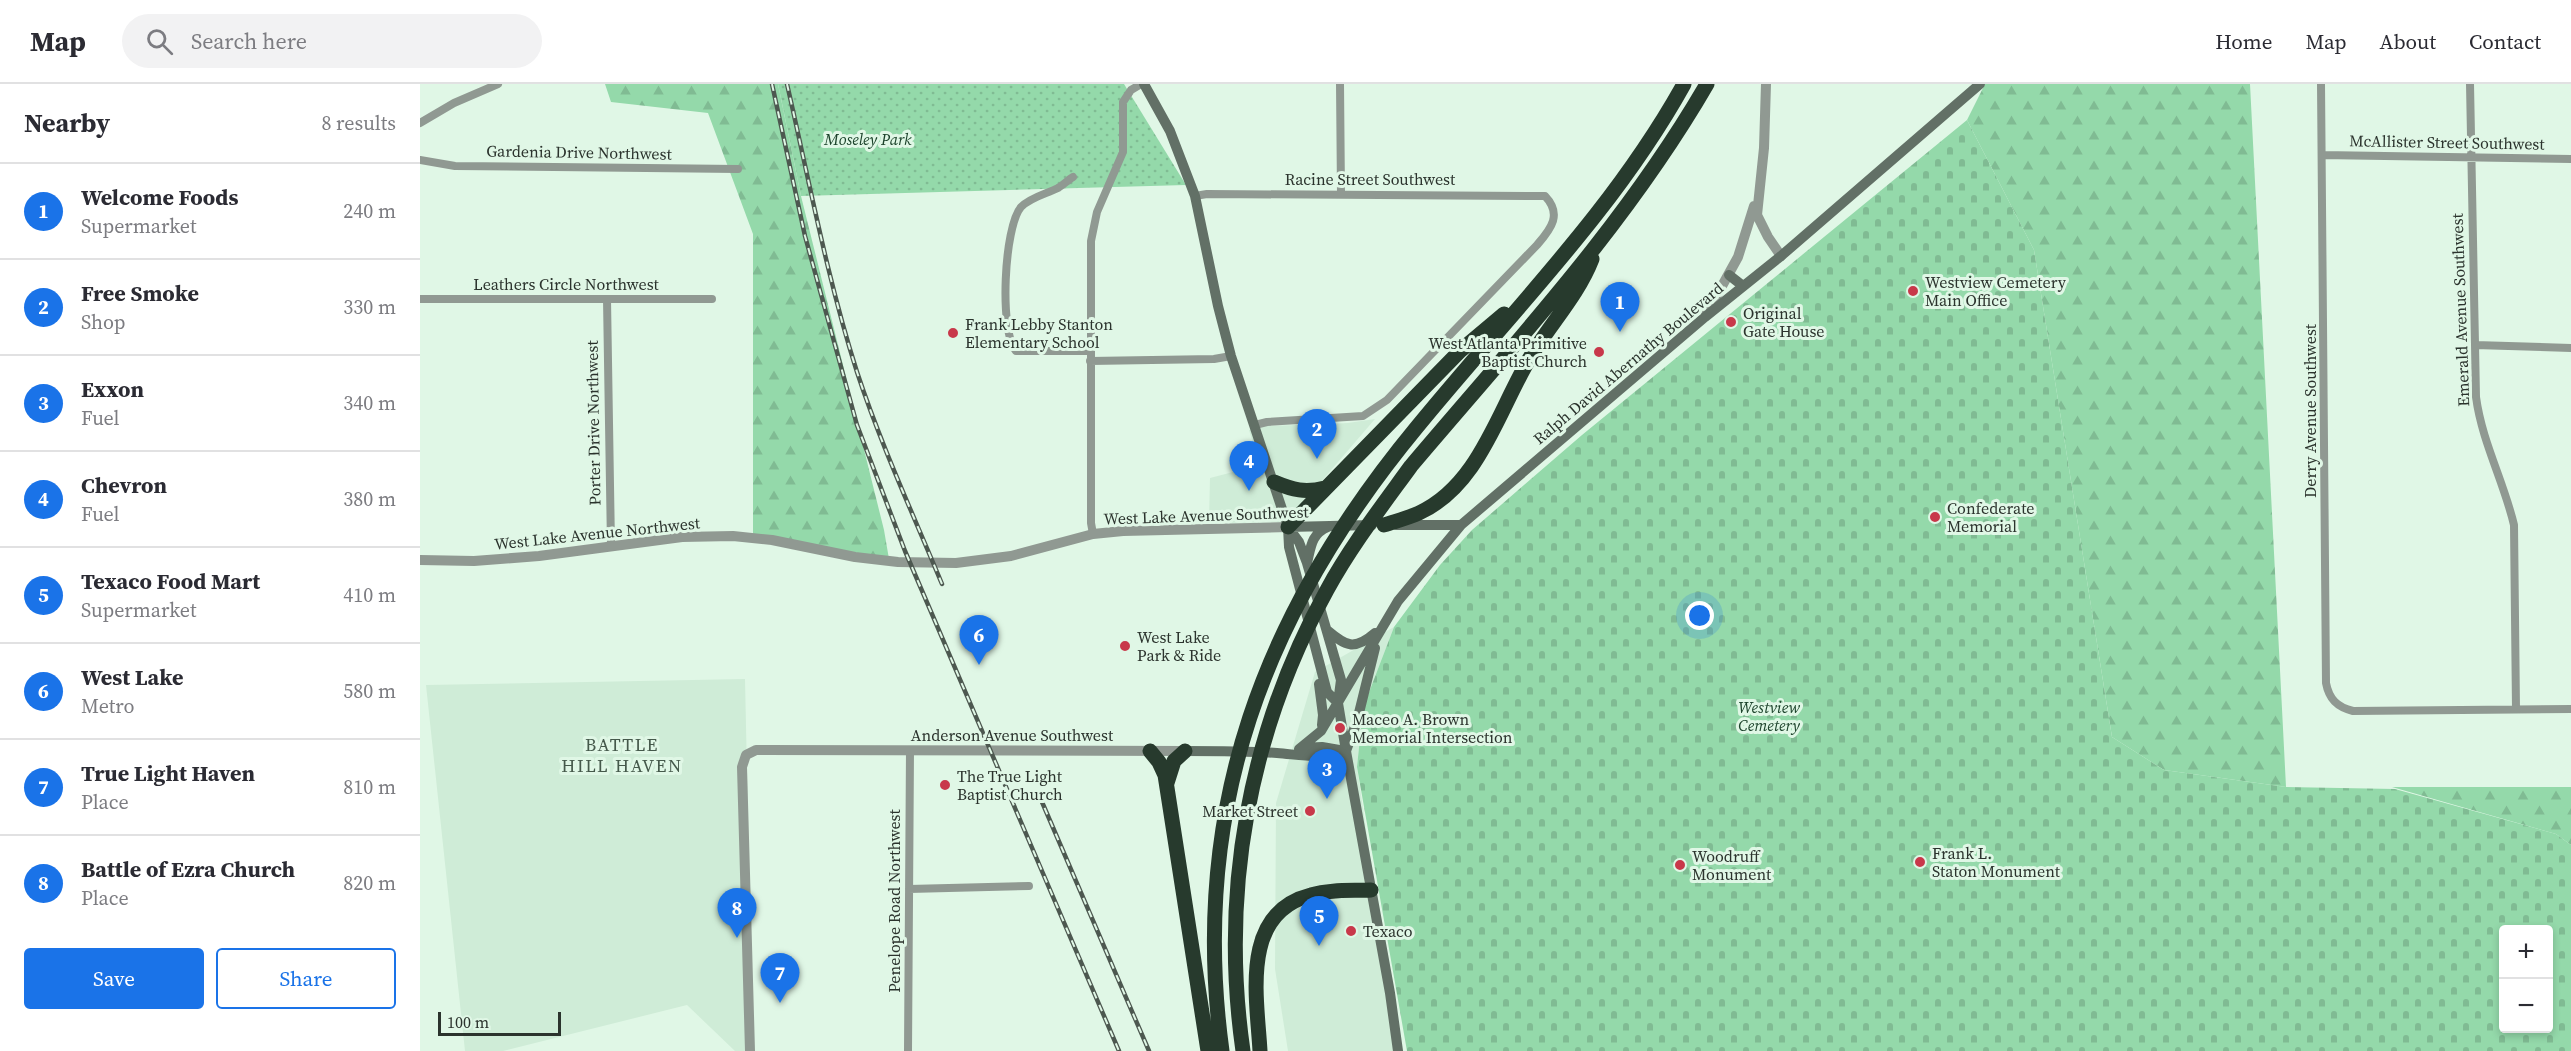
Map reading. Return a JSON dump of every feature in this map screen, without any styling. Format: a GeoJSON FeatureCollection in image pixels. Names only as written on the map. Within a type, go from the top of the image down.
{"type":"FeatureCollection","features":[{"type":"Feature","properties":{"kind":"highway"},"geometry":{"type":"LineString","coordinates":[[1222,1051],[1216,992],[1215,904],[1221,841],[1231,780],[1246,726],[1282,633],[1330,546],[1360,501],[1418,425],[1530,293],[1556,266],[1628,174],[1684,84]]}},
{"type":"Feature","properties":{"kind":"highway"},"geometry":{"type":"LineString","coordinates":[[1243,1051],[1235,968],[1238,867],[1253,780],[1268,726],[1292,661],[1328,589],[1386,500],[1411,466],[1597,246],[1655,168],[1707,84]]}},
{"type":"Feature","properties":{"kind":"highway"},"geometry":{"type":"LineString","coordinates":[[1384,525],[1419,513],[1434,504],[1473,464],[1524,367],[1584,280],[1597,246]]}},
{"type":"Feature","properties":{"kind":"highway"},"geometry":{"type":"LineString","coordinates":[[1288,527],[1460,351],[1530,293]]}},
{"type":"Feature","properties":{"kind":"highway"},"geometry":{"type":"LineString","coordinates":[[1274,482],[1295,491],[1310,492],[1325,488]]}},
{"type":"Feature","properties":{"kind":"highway"},"geometry":{"type":"LineString","coordinates":[[1167,783],[1174,761],[1185,750]]}},
{"type":"Feature","properties":{"kind":"highway"},"geometry":{"type":"LineString","coordinates":[[1150,751],[1163,768],[1167,783],[1208,1051]]}},
{"type":"Feature","properties":{"kind":"highway"},"geometry":{"type":"LineString","coordinates":[[1260,1051],[1257,960],[1260,943],[1268,927],[1286,908],[1309,895],[1371,890]]}},
{"type":"Feature","properties":{"kind":"main road"},"geometry":{"type":"LineString","coordinates":[[1142,84],[1170,131],[1195,196],[1231,356],[1288,527],[1289,547],[1328,692],[1338,703]]}},
{"type":"Feature","properties":{"kind":"main road","name":"Ralph David Abernathy Boulevard"},"geometry":{"type":"LineString","coordinates":[[1299,749],[1321,731],[1380,629],[1422,570],[1461,525],[1781,256],[1980,84]]}},
{"type":"Feature","properties":{"kind":"main road"},"geometry":{"type":"LineString","coordinates":[[1729,275],[1743,286]]}},
{"type":"Feature","properties":{"kind":"main road","name":"West Lake Avenue Southwest"},"geometry":{"type":"LineString","coordinates":[[1288,527],[1461,525]]}},
{"type":"Feature","properties":{"kind":"main road"},"geometry":{"type":"LineString","coordinates":[[1288,527],[1299,542],[1307,563],[1341,680],[1338,703],[1398,1051]]}},
{"type":"Feature","properties":{"kind":"main road"},"geometry":{"type":"LineString","coordinates":[[1288,527],[1284,548],[1319,681],[1323,715],[1321,731]]}},
{"type":"Feature","properties":{"kind":"main road"},"geometry":{"type":"LineString","coordinates":[[1307,563],[1313,538],[1321,530],[1330,527]]}},
{"type":"Feature","properties":{"kind":"main road"},"geometry":{"type":"LineString","coordinates":[[1327,630],[1343,643],[1351,645],[1367,640],[1380,629]]}},
{"type":"Feature","properties":{"kind":"main road"},"geometry":{"type":"LineString","coordinates":[[1346,751],[1357,721],[1380,629]]}},
{"type":"Feature","properties":{"kind":"main road","name":"Anderson Avenue Southwest"},"geometry":{"type":"LineString","coordinates":[[1279,753],[1322,747],[1346,751]]}},
{"type":"Feature","properties":{"kind":"main road","name":"Anderson Avenue Southwest"},"geometry":{"type":"LineString","coordinates":[[1185,750],[1331,757],[1346,751]]}},
{"type":"Feature","properties":{"kind":"street"},"geometry":{"type":"LineString","coordinates":[[420,123],[453,103],[498,84]]}},
{"type":"Feature","properties":{"kind":"street"},"geometry":{"type":"LineString","coordinates":[[1093,534],[1091,523],[1091,241],[1097,212],[1123,152],[1123,102],[1131,90],[1142,84]]}},
{"type":"Feature","properties":{"kind":"street"},"geometry":{"type":"LineString","coordinates":[[1340,84],[1341,194]]}},
{"type":"Feature","properties":{"kind":"street"},"geometry":{"type":"LineString","coordinates":[[1766,84],[1764,148],[1757,214],[1761,225],[1781,256]]}},
{"type":"Feature","properties":{"kind":"street","name":"Derry Avenue Southwest"},"geometry":{"type":"LineString","coordinates":[[2321,84],[2326,683],[2328,693],[2337,705],[2353,711],[2516,709]]}},
{"type":"Feature","properties":{"kind":"street","name":"Emerald Avenue Southwest"},"geometry":{"type":"LineString","coordinates":[[2470,84],[2475,345],[2479,418],[2514,525],[2516,709]]}},
{"type":"Feature","properties":{"kind":"street","name":"McAllister Street Southwest"},"geometry":{"type":"LineString","coordinates":[[2322,155],[2571,159]]}},
{"type":"Feature","properties":{"kind":"street","name":"Gardenia Drive Northwest"},"geometry":{"type":"LineString","coordinates":[[420,160],[455,166],[738,169]]}},
{"type":"Feature","properties":{"kind":"street"},"geometry":{"type":"LineString","coordinates":[[1072,177],[1058,188],[1030,200],[1015,218],[1011,231],[1006,273],[1007,329],[1011,345],[1016,351],[1090,351]]}},
{"type":"Feature","properties":{"kind":"street","name":"Racine Street Southwest"},"geometry":{"type":"LineString","coordinates":[[1195,196],[1207,194],[1545,196],[1554,209],[1555,218],[1548,233],[1387,400],[1363,416],[1267,422],[1255,425]]}},
{"type":"Feature","properties":{"kind":"street"},"geometry":{"type":"LineString","coordinates":[[1705,318],[1738,257],[1757,197]]}},
{"type":"Feature","properties":{"kind":"street","name":"Leathers Circle Northwest"},"geometry":{"type":"LineString","coordinates":[[420,299],[712,299]]}},
{"type":"Feature","properties":{"kind":"street","name":"Porter Drive Northwest"},"geometry":{"type":"LineString","coordinates":[[607,299],[611,546]]}},
{"type":"Feature","properties":{"kind":"street"},"geometry":{"type":"LineString","coordinates":[[2475,345],[2571,348]]}},
{"type":"Feature","properties":{"kind":"street"},"geometry":{"type":"LineString","coordinates":[[1090,361],[1214,359],[1231,356]]}},
{"type":"Feature","properties":{"kind":"street","name":"West Lake Avenue Southwest"},"geometry":{"type":"LineString","coordinates":[[956,563],[1011,556],[1093,534],[1123,531],[1288,527]]}},
{"type":"Feature","properties":{"kind":"street","name":"West Lake Avenue Northwest"},"geometry":{"type":"LineString","coordinates":[[420,560],[474,561],[682,537],[733,536],[772,540],[898,562],[956,563]]}},
{"type":"Feature","properties":{"kind":"street"},"geometry":{"type":"LineString","coordinates":[[2516,709],[2571,709]]}},
{"type":"Feature","properties":{"kind":"street","name":"Anderson Avenue Southwest"},"geometry":{"type":"LineString","coordinates":[[750,1051],[742,767],[746,755],[756,750],[1028,752],[1185,750]]}},
{"type":"Feature","properties":{"kind":"street","name":"Penelope Road Northwest"},"geometry":{"type":"LineString","coordinates":[[908,1051],[910,750]]}},
{"type":"Feature","properties":{"kind":"street"},"geometry":{"type":"LineString","coordinates":[[909,889],[1029,886]]}},
{"type":"Feature","properties":{"kind":"shaded area"},"geometry":{"type":"Polygon","coordinates":[[[1375,419],[1301,505],[1281,522],[1209,523],[1210,478],[1260,465],[1249,430],[1267,426],[1348,423],[1375,419]]]}},
{"type":"Feature","properties":{"kind":"shaded area"},"geometry":{"type":"Polygon","coordinates":[[[1394,627],[1363,708],[1357,767],[1398,1051],[1288,1051],[1275,969],[1276,803],[1315,672],[1394,627]]]}},
{"type":"Feature","properties":{"kind":"shaded area"},"geometry":{"type":"Polygon","coordinates":[[[745,679],[753,1051],[735,1051],[687,1005],[503,1051],[465,1051],[426,685],[745,679]]]}},
{"type":"Feature","properties":{"kind":"green space"},"geometry":{"type":"Polygon","coordinates":[[[605,84],[778,84],[801,196],[884,530],[889,559],[753,540],[753,234],[708,113],[611,102],[605,84]]]}},
{"type":"Feature","properties":{"kind":"green space","name":"Moseley Park"},"geometry":{"type":"Polygon","coordinates":[[[778,84],[1124,84],[1186,185],[801,196],[778,84]]]}},
{"type":"Feature","properties":{"kind":"green space"},"geometry":{"type":"Polygon","coordinates":[[[1985,84],[2250,84],[2286,787],[2164,770],[2112,737],[2034,250],[1967,120],[1985,84]]]}},
{"type":"Feature","properties":{"kind":"green space","name":"Westview Cemetery"},"geometry":{"type":"Polygon","coordinates":[[[1967,120],[2034,250],[2112,737],[2164,770],[2286,787],[2395,789],[2556,834],[2571,845],[2571,1051],[1407,1051],[1357,767],[1363,708],[1394,627],[1440,565],[1472,530],[1582,435],[1967,120]]]}},
{"type":"Feature","properties":{"kind":"green space"},"geometry":{"type":"Polygon","coordinates":[[[2392,787],[2571,787],[2571,845],[2556,834],[2392,787]]]}},
{"type":"Feature","properties":{"kind":"railway"},"geometry":{"type":"LineString","coordinates":[[772,84],[805,236],[857,425],[905,551],[1119,1051]]}},
{"type":"Feature","properties":{"kind":"railway"},"geometry":{"type":"LineString","coordinates":[[787,84],[827,265],[846,337],[866,399],[942,584]]}},
{"type":"Feature","properties":{"kind":"railway"},"geometry":{"type":"LineString","coordinates":[[1039,795],[1149,1051]]}},
{"type":"Feature","properties":{"kind":"place","name":"Westview Cemetery Main Office"},"geometry":{"type":"Point","coordinates":[1913,291]}},
{"type":"Feature","properties":{"kind":"place","name":"Original Gate House"},"geometry":{"type":"Point","coordinates":[1731,322]}},
{"type":"Feature","properties":{"kind":"place","name":"Welcome Foods"},"geometry":{"type":"Point","coordinates":[1620,332]}},
{"type":"Feature","properties":{"kind":"place","name":"Frank Lebby Stanton Elementary School"},"geometry":{"type":"Point","coordinates":[953,333]}},
{"type":"Feature","properties":{"kind":"place","name":"West Atlanta Primitive Baptist Church"},"geometry":{"type":"Point","coordinates":[1599,352]}},
{"type":"Feature","properties":{"kind":"place","name":"Free Smoke"},"geometry":{"type":"Point","coordinates":[1317,459]}},
{"type":"Feature","properties":{"kind":"place","name":"Chevron"},"geometry":{"type":"Point","coordinates":[1249,491]}},
{"type":"Feature","properties":{"kind":"place","name":"Confederate Memorial"},"geometry":{"type":"Point","coordinates":[1935,517]}},
{"type":"Feature","properties":{"kind":"place","name":"West Lake Park & Ride"},"geometry":{"type":"Point","coordinates":[1125,646]}},
{"type":"Feature","properties":{"kind":"place","name":"West Lake"},"geometry":{"type":"Point","coordinates":[979,665]}},
{"type":"Feature","properties":{"kind":"place","name":"Maceo A. Brown Memorial Intersection"},"geometry":{"type":"Point","coordinates":[1340,728]}},
{"type":"Feature","properties":{"kind":"place","name":"The True Light Baptist Church"},"geometry":{"type":"Point","coordinates":[945,785]}},
{"type":"Feature","properties":{"kind":"place","name":"Exxon"},"geometry":{"type":"Point","coordinates":[1327,799]}},
{"type":"Feature","properties":{"kind":"place","name":"Market Street"},"geometry":{"type":"Point","coordinates":[1310,811]}},
{"type":"Feature","properties":{"kind":"place","name":"Frank L. Staton Monument"},"geometry":{"type":"Point","coordinates":[1920,862]}},
{"type":"Feature","properties":{"kind":"place","name":"Woodruff Monument"},"geometry":{"type":"Point","coordinates":[1680,865]}},
{"type":"Feature","properties":{"kind":"place","name":"Texaco"},"geometry":{"type":"Point","coordinates":[1351,931]}},
{"type":"Feature","properties":{"kind":"place","name":"Battle of Ezra Church"},"geometry":{"type":"Point","coordinates":[737,938]}},
{"type":"Feature","properties":{"kind":"place","name":"Texaco Food Mart"},"geometry":{"type":"Point","coordinates":[1319,946]}},
{"type":"Feature","properties":{"kind":"place","name":"True Light Haven"},"geometry":{"type":"Point","coordinates":[780,1003]}},
{"type":"Feature","properties":{"kind":"district","name":"BATTLE HILL HAVEN"},"geometry":{"type":"Point","coordinates":[622,755]}}]}
